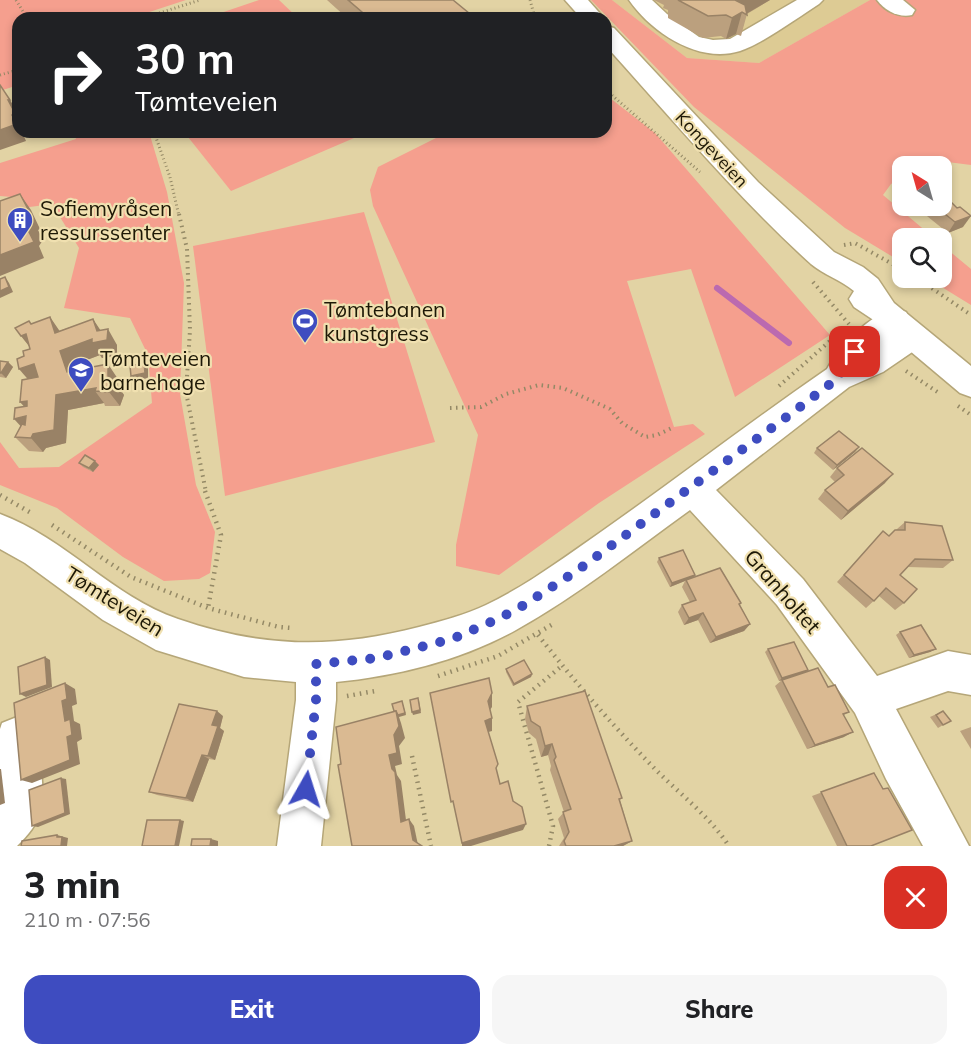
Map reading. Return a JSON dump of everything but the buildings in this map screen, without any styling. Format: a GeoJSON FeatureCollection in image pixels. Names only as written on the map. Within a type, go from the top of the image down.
{"type":"FeatureCollection","features":[{"type":"Feature","properties":{"kind":"street"},"geometry":{"type":"LineString","coordinates":[[576,0],[587,12]]}},
{"type":"Feature","properties":{"kind":"street"},"geometry":{"type":"LineString","coordinates":[[640,0],[659,19],[691,42],[713,47],[735,46],[812,0]]}},
{"type":"Feature","properties":{"kind":"street","name":"Kongeveien"},"geometry":{"type":"LineString","coordinates":[[612,40],[730,169],[777,216],[834,252],[839,279],[897,322],[957,395]]}},
{"type":"Feature","properties":{"kind":"street","name":"Tømteveien"},"geometry":{"type":"LineString","coordinates":[[0,530],[38,551],[116,606],[170,636],[244,657],[309,646],[377,658],[452,639],[500,618],[550,589],[692,488],[838,378],[872,363],[897,322]]}},
{"type":"Feature","properties":{"kind":"street","name":"Granholtet"},"geometry":{"type":"LineString","coordinates":[[692,488],[790,592],[869,699],[901,764],[946,846]]}},
{"type":"Feature","properties":{"kind":"street"},"geometry":{"type":"LineString","coordinates":[[299,846],[316,700],[309,646]]}},
{"type":"Feature","properties":{"kind":"street"},"geometry":{"type":"LineString","coordinates":[[869,699],[948,671],[971,675]]}},
{"type":"Feature","properties":{"kind":"street"},"geometry":{"type":"LineString","coordinates":[[0,832],[20,809],[17,738]]}},
{"type":"Feature","properties":{"kind":"path"},"geometry":{"type":"LineString","coordinates":[[163,12],[200,0]]}},
{"type":"Feature","properties":{"kind":"path"},"geometry":{"type":"LineString","coordinates":[[156,138],[170,177],[187,249],[190,330],[186,392],[202,481],[221,534],[208,608]]}},
{"type":"Feature","properties":{"kind":"path"},"geometry":{"type":"LineString","coordinates":[[834,252],[855,243],[892,264]]}},
{"type":"Feature","properties":{"kind":"path"},"geometry":{"type":"LineString","coordinates":[[932,288],[971,315]]}},
{"type":"Feature","properties":{"kind":"path"},"geometry":{"type":"LineString","coordinates":[[777,387],[816,355],[834,336]]}},
{"type":"Feature","properties":{"kind":"path"},"geometry":{"type":"LineString","coordinates":[[901,367],[957,395],[971,415]]}},
{"type":"Feature","properties":{"kind":"path"},"geometry":{"type":"LineString","coordinates":[[450,408],[481,408],[506,394],[539,386],[563,388],[610,409],[622,423],[645,437],[657,435],[674,427]]}},
{"type":"Feature","properties":{"kind":"path"},"geometry":{"type":"LineString","coordinates":[[0,495],[40,518]]}},
{"type":"Feature","properties":{"kind":"path"},"geometry":{"type":"LineString","coordinates":[[50,524],[131,577],[208,608],[279,627],[309,646]]}},
{"type":"Feature","properties":{"kind":"path"},"geometry":{"type":"LineString","coordinates":[[538,635],[658,772],[719,829],[729,846]]}},
{"type":"Feature","properties":{"kind":"path"},"geometry":{"type":"LineString","coordinates":[[549,846],[553,826],[518,702],[563,665]]}},
{"type":"Feature","properties":{"kind":"path"},"geometry":{"type":"LineString","coordinates":[[412,756],[431,846]]}},
{"type":"Feature","properties":{"kind":"shaded area"},"geometry":{"type":"Polygon","coordinates":[[[0,0],[186,0],[149,12],[12,12],[12,87],[0,91],[0,0]]]}},
{"type":"Feature","properties":{"kind":"shaded area"},"geometry":{"type":"Polygon","coordinates":[[[259,0],[279,0],[292,12],[224,12],[259,0]]]}},
{"type":"Feature","properties":{"kind":"shaded area"},"geometry":{"type":"Polygon","coordinates":[[[591,0],[612,0],[687,58],[759,63],[870,0],[971,0],[971,165],[952,163],[952,156],[892,156],[892,183],[883,195],[892,203],[892,216],[908,216],[922,228],[892,228],[892,256],[845,228],[694,107],[612,22],[612,12],[603,12],[591,0]]]}},
{"type":"Feature","properties":{"kind":"shaded area"},"geometry":{"type":"Polygon","coordinates":[[[612,0],[870,0],[759,63],[687,58],[612,0]]]}},
{"type":"Feature","properties":{"kind":"shaded area"},"geometry":{"type":"Polygon","coordinates":[[[612,100],[655,133],[830,335],[735,397],[691,269],[627,281],[674,427],[693,424],[705,434],[599,503],[499,575],[456,566],[456,545],[478,435],[373,206],[370,190],[378,167],[436,138],[612,138],[612,100]]]}},
{"type":"Feature","properties":{"kind":"shaded area"},"geometry":{"type":"Polygon","coordinates":[[[151,138],[167,192],[184,283],[180,394],[196,485],[215,532],[210,573],[199,579],[164,581],[123,557],[57,508],[0,485],[0,442],[19,468],[59,467],[152,403],[148,355],[130,318],[64,308],[79,248],[52,204],[7,210],[12,197],[0,196],[0,163],[76,139],[151,138]]]}},
{"type":"Feature","properties":{"kind":"shaded area"},"geometry":{"type":"Polygon","coordinates":[[[189,138],[354,138],[231,191],[189,138]]]}},
{"type":"Feature","properties":{"kind":"shaded area","name":"Tømtebanen kunstgress"},"geometry":{"type":"Polygon","coordinates":[[[364,212],[435,442],[225,496],[193,246],[364,212]]]}},
{"type":"Feature","properties":{"kind":"shaded area"},"geometry":{"type":"Polygon","coordinates":[[[952,253],[971,269],[971,305],[943,288],[952,288],[952,253]]]}},
{"type":"Feature","properties":{"kind":"waterway"},"geometry":{"type":"LineString","coordinates":[[717,288],[789,343]]}},
{"type":"Feature","properties":{"kind":"place","name":"Sofiemyråsen ressurssenter"},"geometry":{"type":"Point","coordinates":[20,243]}},
{"type":"Feature","properties":{"kind":"place","name":"Tømtebanen kunstgress"},"geometry":{"type":"Point","coordinates":[305,344]}},
{"type":"Feature","properties":{"kind":"place","name":"Tømteveien barnehage"},"geometry":{"type":"Point","coordinates":[81,393]}},
{"type":"Feature","properties":{"kind":"route"},"geometry":{"type":"LineString","coordinates":[[306,789],[316,700],[316,664],[377,658],[452,639],[524,605],[578,570],[692,488],[838,378],[855,352]]}}]}
